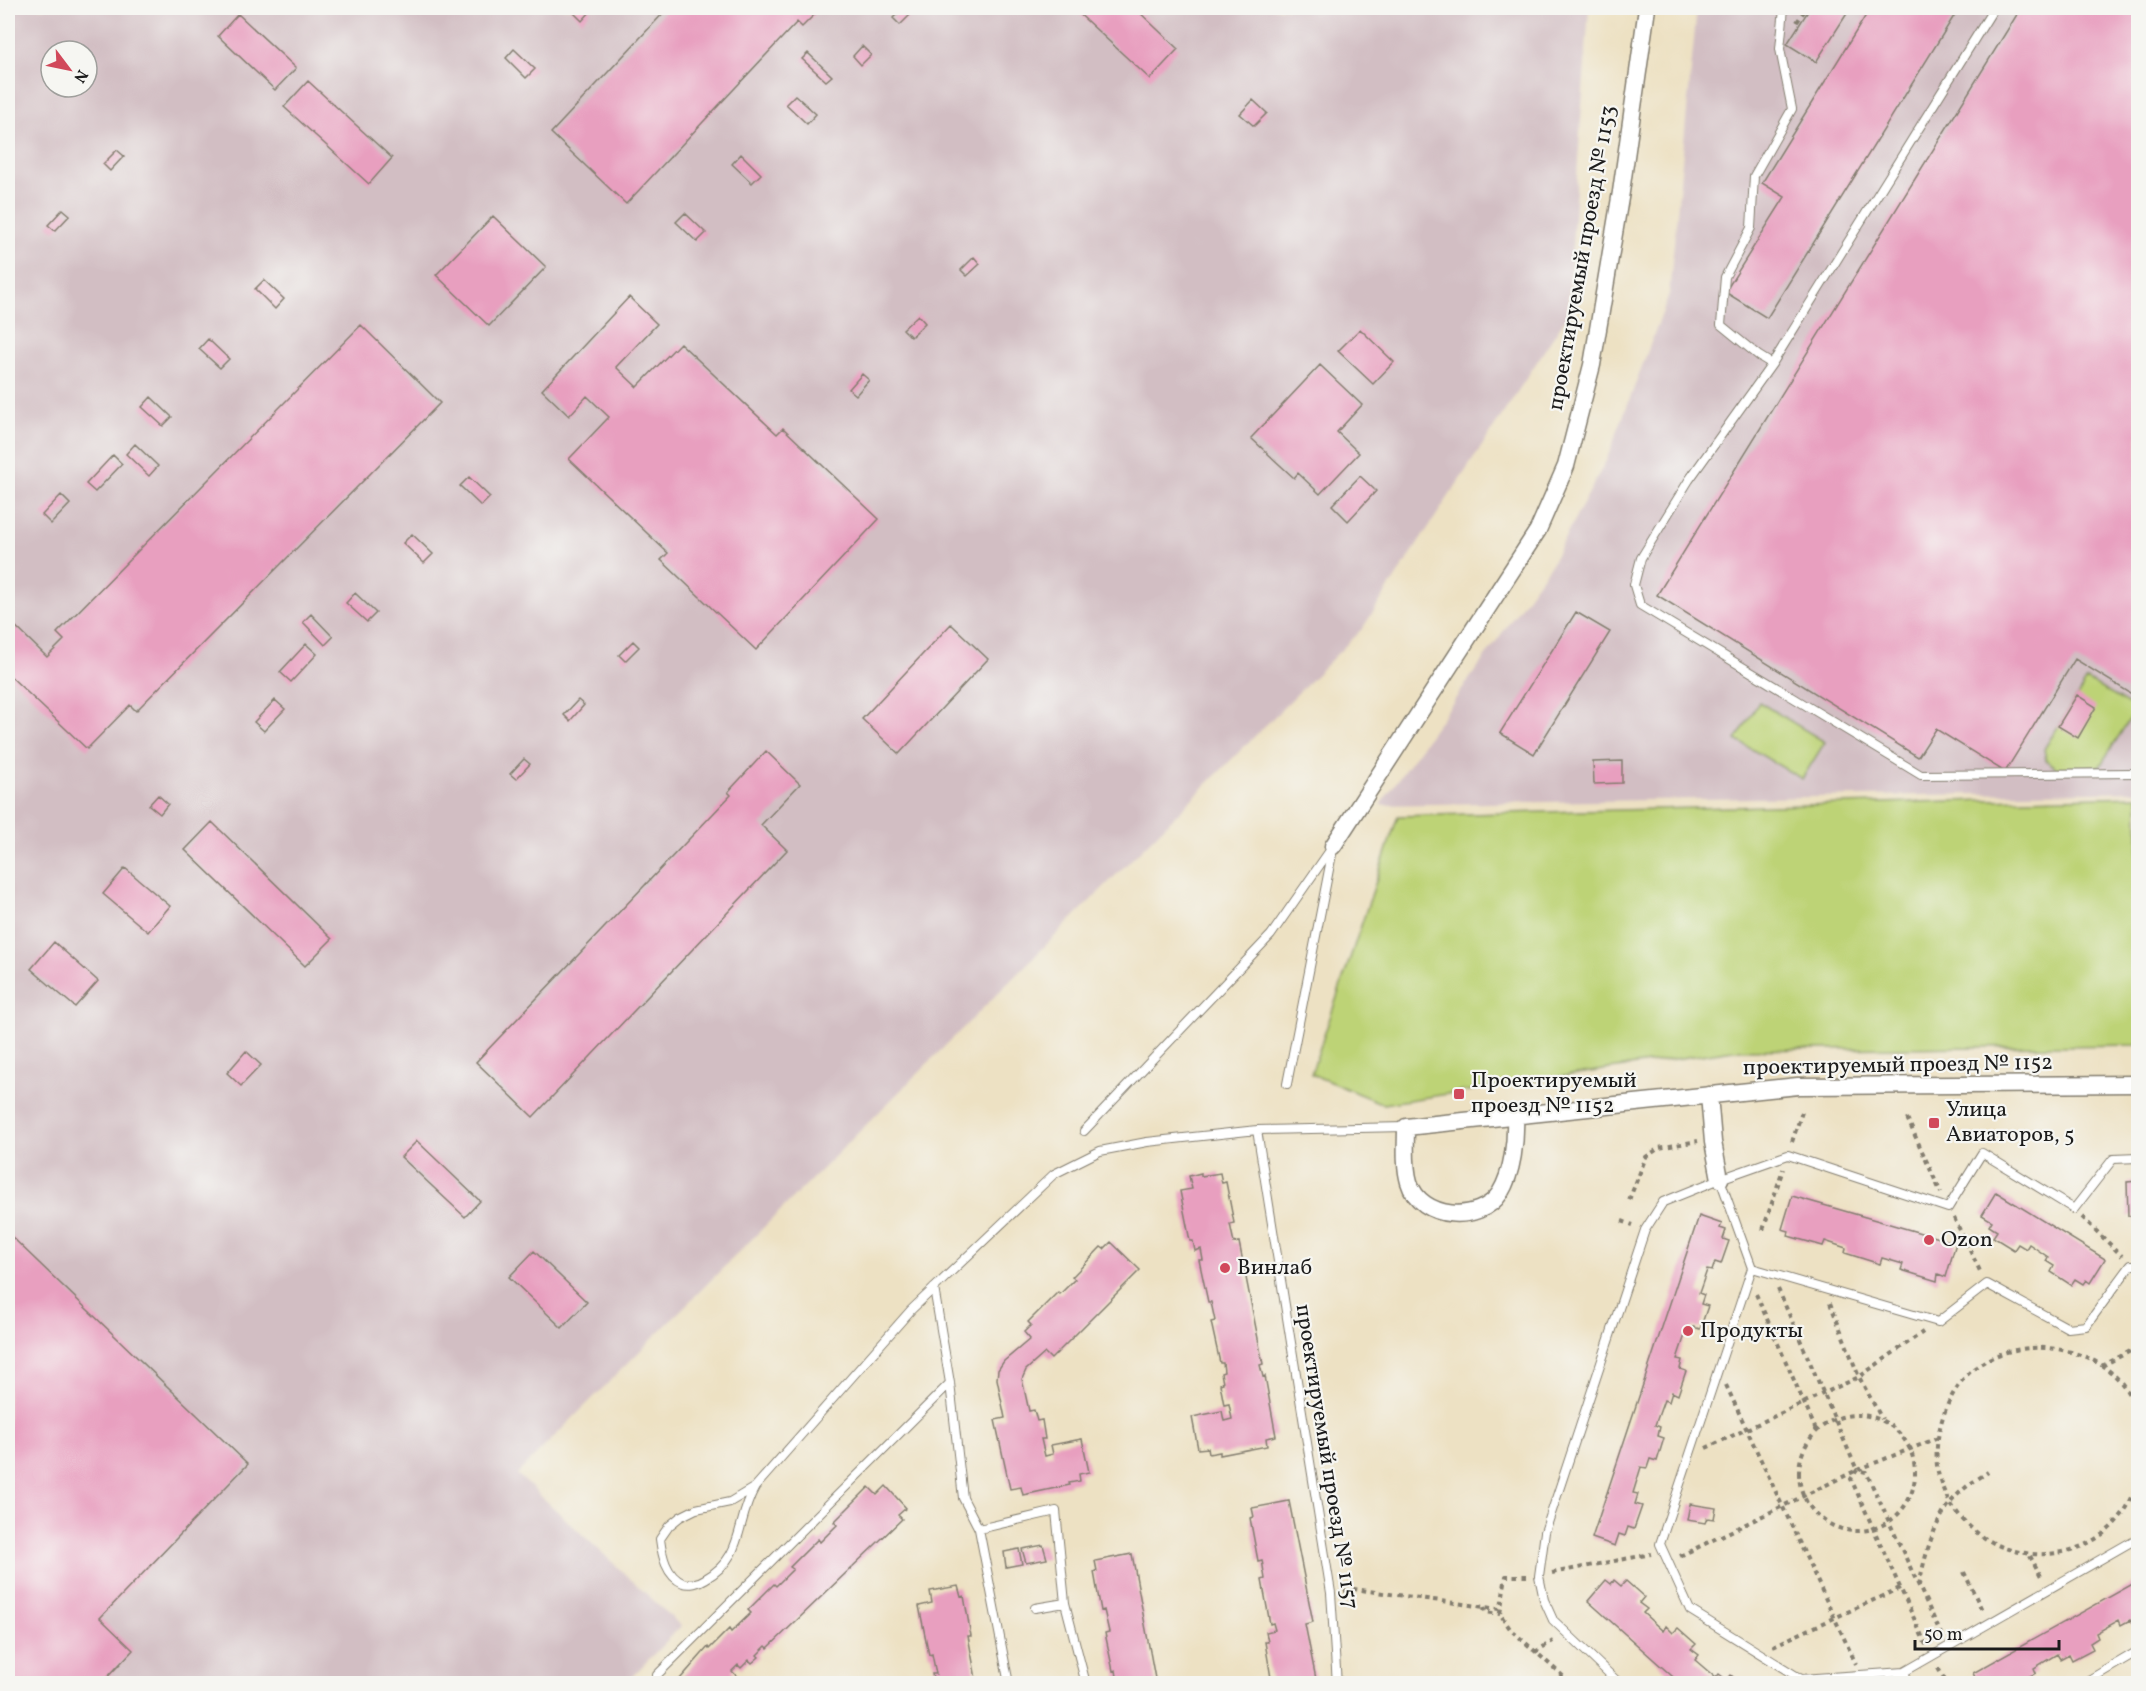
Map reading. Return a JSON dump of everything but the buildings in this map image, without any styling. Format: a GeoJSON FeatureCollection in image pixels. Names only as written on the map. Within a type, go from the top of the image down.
{"type":"FeatureCollection","features":[{"type":"Feature","properties":{"kind":"street","name":"проектируемый проезд № 1153"},"geometry":{"type":"LineString","coordinates":[[1333,846],[1538,530],[1566,466],[1592,365],[1628,147],[1647,8]]}},
{"type":"Feature","properties":{"kind":"street","name":"проектируемый проезд № 1152"},"geometry":{"type":"LineString","coordinates":[[1406,1127],[1798,1086],[2139,1084]]}},
{"type":"Feature","properties":{"kind":"street"},"geometry":{"type":"LineString","coordinates":[[1709,1095],[1713,1142],[1720,1179]]}},
{"type":"Feature","properties":{"kind":"street"},"geometry":{"type":"LineString","coordinates":[[1406,1127],[1409,1183],[1416,1195],[1425,1203],[1441,1211],[1460,1214],[1475,1212],[1487,1206],[1500,1193],[1510,1169],[1515,1116]]}},
{"type":"Feature","properties":{"kind":"lane"},"geometry":{"type":"LineString","coordinates":[[1772,364],[1721,325],[1725,277],[1751,228],[1754,176],[1792,109],[1780,49],[1784,8]]}},
{"type":"Feature","properties":{"kind":"lane"},"geometry":{"type":"LineString","coordinates":[[1994,8],[1772,364],[1689,480],[1641,558],[1634,585],[1640,605],[1921,775],[2139,773]]}},
{"type":"Feature","properties":{"kind":"lane"},"geometry":{"type":"LineString","coordinates":[[1287,1084],[1333,846]]}},
{"type":"Feature","properties":{"kind":"lane"},"geometry":{"type":"LineString","coordinates":[[1084,1131],[1271,935],[1333,846]]}},
{"type":"Feature","properties":{"kind":"lane","name":"проектируемый проезд № 1152"},"geometry":{"type":"LineString","coordinates":[[755,1487],[911,1310],[1054,1174],[1100,1151],[1147,1142],[1257,1130],[1406,1127]]}},
{"type":"Feature","properties":{"kind":"lane","name":"проектируемый проезд № 1157"},"geometry":{"type":"LineString","coordinates":[[1257,1130],[1331,1593],[1337,1683]]}},
{"type":"Feature","properties":{"kind":"lane"},"geometry":{"type":"LineString","coordinates":[[1620,1683],[1552,1620],[1544,1600],[1539,1576],[1545,1532],[1645,1230],[1663,1202],[1788,1155],[1948,1208],[1983,1153],[2074,1209],[2113,1159],[2139,1158]]}},
{"type":"Feature","properties":{"kind":"lane"},"geometry":{"type":"LineString","coordinates":[[1720,1179],[1752,1268],[1660,1544],[1690,1611],[1801,1679],[1904,1672],[2139,1538]]}},
{"type":"Feature","properties":{"kind":"lane"},"geometry":{"type":"LineString","coordinates":[[1752,1268],[1938,1322],[1987,1284],[2068,1328],[2086,1326],[2135,1265]]}},
{"type":"Feature","properties":{"kind":"lane"},"geometry":{"type":"LineString","coordinates":[[934,1288],[950,1383],[963,1498],[979,1529],[1009,1683]]}},
{"type":"Feature","properties":{"kind":"lane"},"geometry":{"type":"LineString","coordinates":[[656,1683],[657,1675],[950,1383]]}},
{"type":"Feature","properties":{"kind":"lane"},"geometry":{"type":"LineString","coordinates":[[755,1487],[747,1502],[735,1549],[726,1563],[714,1574],[700,1582],[685,1584],[677,1579],[667,1567],[662,1556],[660,1539],[669,1526],[680,1516],[696,1509],[730,1502],[755,1487]]}},
{"type":"Feature","properties":{"kind":"lane"},"geometry":{"type":"LineString","coordinates":[[979,1529],[1056,1511],[1065,1603],[1086,1683]]}},
{"type":"Feature","properties":{"kind":"lane"},"geometry":{"type":"LineString","coordinates":[[1035,1608],[1065,1603]]}},
{"type":"Feature","properties":{"kind":"lane"},"geometry":{"type":"LineString","coordinates":[[2082,1683],[2139,1651]]}},
{"type":"Feature","properties":{"kind":"lane"},"geometry":{"type":"LineString","coordinates":[[1904,1672],[1909,1683]]}},
{"type":"Feature","properties":{"kind":"path"},"geometry":{"type":"LineString","coordinates":[[1907,1118],[1948,1208],[1987,1284]]}},
{"type":"Feature","properties":{"kind":"path"},"geometry":{"type":"LineString","coordinates":[[1629,1200],[1646,1157],[1659,1148],[1702,1141],[1713,1142]]}},
{"type":"Feature","properties":{"kind":"path"},"geometry":{"type":"LineString","coordinates":[[2072,1208],[2135,1265]]}},
{"type":"Feature","properties":{"kind":"path"},"geometry":{"type":"LineString","coordinates":[[1771,1273],[1857,1470]]}},
{"type":"Feature","properties":{"kind":"path"},"geometry":{"type":"LineString","coordinates":[[1749,1277],[1817,1431]]}},
{"type":"Feature","properties":{"kind":"path"},"geometry":{"type":"LineString","coordinates":[[1824,1289],[1859,1377],[1882,1419]]}},
{"type":"Feature","properties":{"kind":"path"},"geometry":{"type":"LineString","coordinates":[[1689,1456],[1859,1377],[1938,1322]]}},
{"type":"Feature","properties":{"kind":"path"},"geometry":{"type":"LineString","coordinates":[[2139,1326],[2137,1348],[2139,1372]]}},
{"type":"Feature","properties":{"kind":"path"},"geometry":{"type":"LineString","coordinates":[[2102,1366],[2137,1348]]}},
{"type":"Feature","properties":{"kind":"path"},"geometry":{"type":"LineString","coordinates":[[2139,1419],[2133,1402],[2123,1385],[2102,1366],[2070,1351],[2020,1349],[1998,1355],[1970,1372],[1961,1382],[1948,1405],[1938,1438],[1937,1467],[1950,1504],[1962,1521],[1993,1544],[2029,1555],[2058,1554],[2089,1543],[2105,1533],[2123,1513],[2133,1497],[2139,1480]]}},
{"type":"Feature","properties":{"kind":"path"},"geometry":{"type":"LineString","coordinates":[[1718,1368],[1861,1675]]}},
{"type":"Feature","properties":{"kind":"path"},"geometry":{"type":"LineString","coordinates":[[1866,1414],[1882,1419],[1896,1428],[1908,1440],[1911,1448],[1915,1471],[1914,1486],[1900,1514],[1874,1529],[1863,1532],[1846,1531],[1833,1527],[1821,1520],[1811,1509],[1804,1496],[1800,1481],[1801,1461],[1817,1431],[1834,1418],[1866,1414]]}},
{"type":"Feature","properties":{"kind":"path"},"geometry":{"type":"LineString","coordinates":[[1668,1562],[1857,1470],[1938,1438]]}},
{"type":"Feature","properties":{"kind":"path"},"geometry":{"type":"LineString","coordinates":[[1857,1470],[1866,1472],[1947,1647]]}},
{"type":"Feature","properties":{"kind":"path"},"geometry":{"type":"LineString","coordinates":[[1857,1470],[1851,1479],[1931,1656]]}},
{"type":"Feature","properties":{"kind":"path"},"geometry":{"type":"LineString","coordinates":[[1918,1586],[1931,1539],[1950,1504],[1964,1489],[1988,1472]]}},
{"type":"Feature","properties":{"kind":"path"},"geometry":{"type":"LineString","coordinates":[[1572,1683],[1512,1630],[1500,1611],[1506,1576],[1539,1576],[1663,1551]]}},
{"type":"Feature","properties":{"kind":"path"},"geometry":{"type":"LineString","coordinates":[[2029,1555],[2049,1589]]}},
{"type":"Feature","properties":{"kind":"path"},"geometry":{"type":"LineString","coordinates":[[1964,1572],[1989,1623]]}},
{"type":"Feature","properties":{"kind":"path"},"geometry":{"type":"LineString","coordinates":[[1757,1652],[1900,1588]]}},
{"type":"Feature","properties":{"kind":"path"},"geometry":{"type":"LineString","coordinates":[[1331,1593],[1354,1589],[1500,1611]]}},
{"type":"Feature","properties":{"kind":"path"},"geometry":{"type":"LineString","coordinates":[[1535,1652],[1553,1641]]}},
{"type":"Feature","properties":{"kind":"path"},"geometry":{"type":"LineString","coordinates":[[1551,1683],[1563,1676]]}},
{"type":"Feature","properties":{"kind":"shaded area"},"geometry":{"type":"Polygon","coordinates":[[[8,8],[1589,8],[1567,316],[1362,629],[517,1474],[681,1626],[626,1683],[8,1684],[8,8]]]}},
{"type":"Feature","properties":{"kind":"shaded area"},"geometry":{"type":"Polygon","coordinates":[[[1697,8],[2138,8],[2138,791],[1380,805],[1551,564],[1607,459],[1669,295],[1697,8]]]}},
{"type":"Feature","properties":{"kind":"green space"},"geometry":{"type":"Polygon","coordinates":[[[2087,680],[2136,709],[2100,766],[2056,768],[2046,760],[2044,749],[2087,680]]]}},
{"type":"Feature","properties":{"kind":"green space"},"geometry":{"type":"Polygon","coordinates":[[[1759,702],[1825,742],[1802,779],[1736,740],[1759,702]]]}},
{"type":"Feature","properties":{"kind":"green space"},"geometry":{"type":"Polygon","coordinates":[[[2138,796],[2138,1045],[1733,1050],[1383,1104],[1311,1074],[1398,816],[2138,796]]]}},
{"type":"Feature","properties":{"kind":"place","name":"Проектируемый проезд № 1152"},"geometry":{"type":"Point","coordinates":[1459,1094]}},
{"type":"Feature","properties":{"kind":"place","name":"Улица Авиаторов, 5"},"geometry":{"type":"Point","coordinates":[1934,1123]}},
{"type":"Feature","properties":{"kind":"place","name":"Ozon"},"geometry":{"type":"Point","coordinates":[1929,1240]}},
{"type":"Feature","properties":{"kind":"place","name":"Винлаб"},"geometry":{"type":"Point","coordinates":[1225,1268]}},
{"type":"Feature","properties":{"kind":"place","name":"Продукты"},"geometry":{"type":"Point","coordinates":[1688,1331]}}]}
